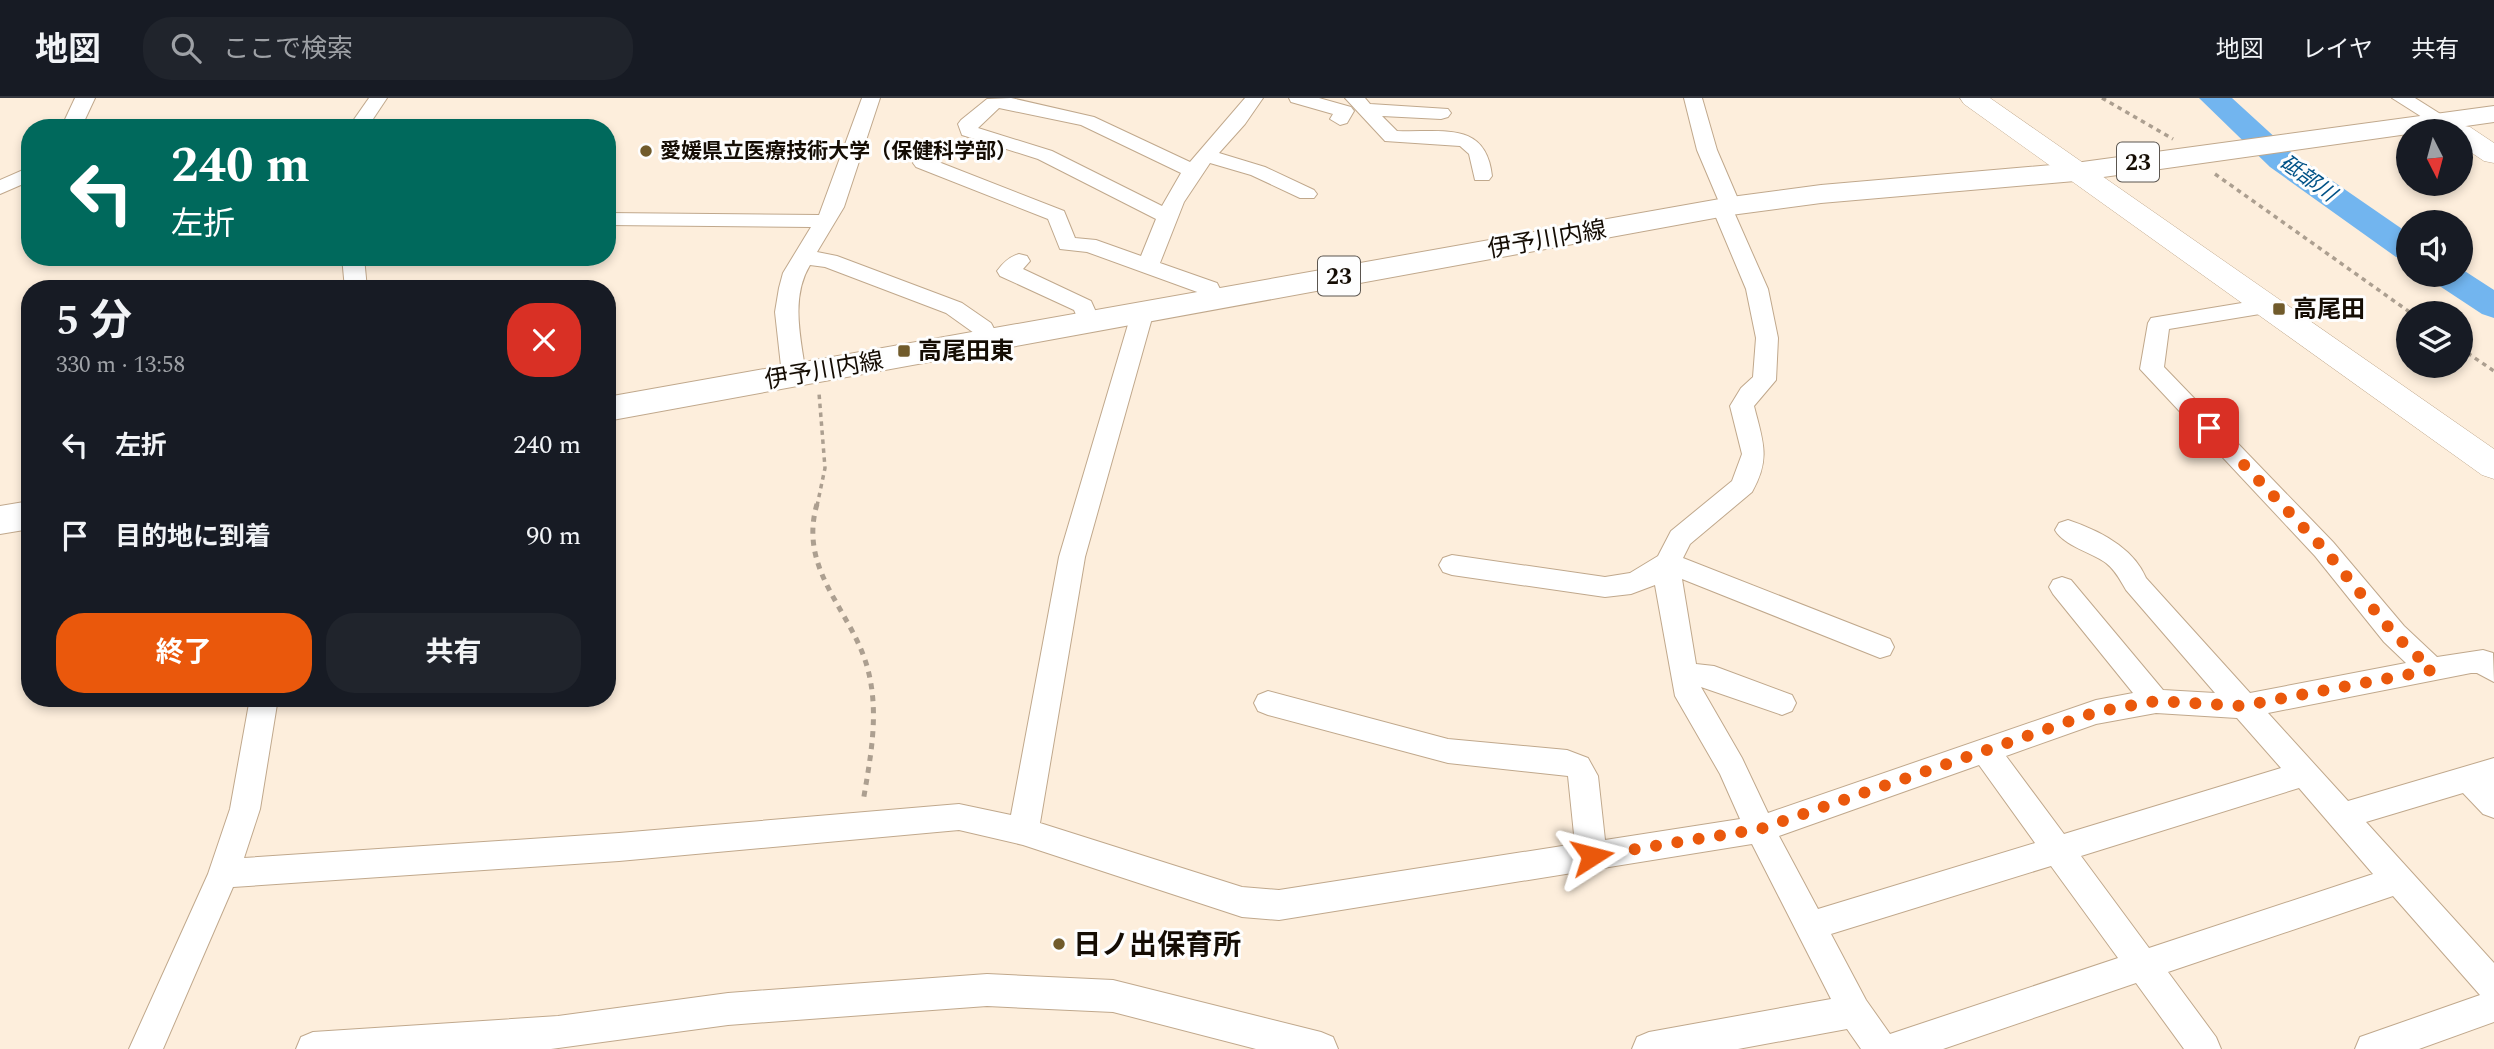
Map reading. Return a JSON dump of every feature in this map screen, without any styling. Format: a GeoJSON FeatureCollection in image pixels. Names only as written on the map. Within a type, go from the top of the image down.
{"type":"FeatureCollection","features":[{"type":"Feature","properties":{"kind":"main road"},"geometry":{"type":"LineString","coordinates":[[1973,98],[2494,466]]}},
{"type":"Feature","properties":{"kind":"main road","name":"伊予川内線"},"geometry":{"type":"LineString","coordinates":[[2473,120],[2494,114]]}},
{"type":"Feature","properties":{"kind":"main road","name":"伊予川内線"},"geometry":{"type":"LineString","coordinates":[[616,408],[1727,207],[1821,194],[2075,172],[2198,153],[2396,132]]}},
{"type":"Feature","properties":{"kind":"main road"},"geometry":{"type":"LineString","coordinates":[[2473,142],[2494,155]]}},
{"type":"Feature","properties":{"kind":"main road"},"geometry":{"type":"LineString","coordinates":[[0,520],[21,516]]}},
{"type":"Feature","properties":{"kind":"street"},"geometry":{"type":"LineString","coordinates":[[75,119],[86,98]]}},
{"type":"Feature","properties":{"kind":"street"},"geometry":{"type":"LineString","coordinates":[[363,119],[378,98]]}},
{"type":"Feature","properties":{"kind":"street"},"geometry":{"type":"LineString","coordinates":[[805,373],[786,312],[794,273],[834,206],[871,98]]}},
{"type":"Feature","properties":{"kind":"street"},"geometry":{"type":"LineString","coordinates":[[1148,266],[1167,217],[1186,181],[1244,116],[1254,98]]}},
{"type":"Feature","properties":{"kind":"street"},"geometry":{"type":"LineString","coordinates":[[1298,98],[1353,108],[1441,113]]}},
{"type":"Feature","properties":{"kind":"street"},"geometry":{"type":"LineString","coordinates":[[1692,98],[1707,150],[1757,289],[1767,338],[1764,380],[1749,394],[1742,406],[1754,454],[1743,486],[1680,538],[1668,563],[1669,594],[1689,696],[1732,767],[1760,829],[1854,1011],[1881,1049]]}},
{"type":"Feature","properties":{"kind":"street"},"geometry":{"type":"LineString","coordinates":[[2401,98],[2434,119]]}},
{"type":"Feature","properties":{"kind":"street"},"geometry":{"type":"LineString","coordinates":[[1167,217],[1045,155],[974,134],[968,131],[968,124],[994,103],[1004,102],[1087,121],[1200,164],[1234,161],[1256,168],[1307,194]]}},
{"type":"Feature","properties":{"kind":"street"},"geometry":{"type":"LineString","coordinates":[[1353,108],[1392,137],[1464,140],[1473,144],[1478,149],[1482,176]]}},
{"type":"Feature","properties":{"kind":"street"},"geometry":{"type":"LineString","coordinates":[[931,155],[923,163],[1057,215],[1067,244],[1089,245],[1209,288],[1214,299]]}},
{"type":"Feature","properties":{"kind":"street"},"geometry":{"type":"LineString","coordinates":[[0,188],[21,178]]}},
{"type":"Feature","properties":{"kind":"street"},"geometry":{"type":"LineString","coordinates":[[616,219],[825,220]]}},
{"type":"Feature","properties":{"kind":"street"},"geometry":{"type":"LineString","coordinates":[[804,257],[829,261],[954,308],[983,328],[989,340]]}},
{"type":"Feature","properties":{"kind":"street"},"geometry":{"type":"LineString","coordinates":[[1019,261],[1008,271],[1083,306],[1088,321]]}},
{"type":"Feature","properties":{"kind":"street"},"geometry":{"type":"LineString","coordinates":[[2266,306],[2159,323],[2152,369],[2324,549],[2394,634],[2432,670]]}},
{"type":"Feature","properties":{"kind":"street"},"geometry":{"type":"LineString","coordinates":[[1023,831],[1072,557],[1143,311]]}},
{"type":"Feature","properties":{"kind":"street"},"geometry":{"type":"LineString","coordinates":[[2068,530],[2115,555],[2124,564],[2132,573],[2135,583],[2242,706],[2494,987]]}},
{"type":"Feature","properties":{"kind":"street"},"geometry":{"type":"LineString","coordinates":[[1452,565],[1605,587],[1648,578],[1668,563]]}},
{"type":"Feature","properties":{"kind":"street"},"geometry":{"type":"LineString","coordinates":[[1668,563],[1880,647]]}},
{"type":"Feature","properties":{"kind":"street"},"geometry":{"type":"LineString","coordinates":[[2062,587],[2156,701]]}},
{"type":"Feature","properties":{"kind":"street"},"geometry":{"type":"LineString","coordinates":[[223,874],[619,847],[959,817],[1023,831],[1242,902],[1279,905],[1760,829],[2096,712],[2156,701],[2242,706],[2483,661],[2494,671]]}},
{"type":"Feature","properties":{"kind":"street"},"geometry":{"type":"LineString","coordinates":[[1685,673],[1714,678],[1782,703]]}},
{"type":"Feature","properties":{"kind":"street"},"geometry":{"type":"LineString","coordinates":[[1268,702],[1448,751],[1502,758],[1553,760],[1578,767],[1585,786],[1592,856]]}},
{"type":"Feature","properties":{"kind":"street"},"geometry":{"type":"LineString","coordinates":[[146,1049],[223,874],[244,809],[262,707]]}},
{"type":"Feature","properties":{"kind":"street"},"geometry":{"type":"LineString","coordinates":[[1985,751],[2204,1049]]}},
{"type":"Feature","properties":{"kind":"street"},"geometry":{"type":"LineString","coordinates":[[1810,926],[2303,774]]}},
{"type":"Feature","properties":{"kind":"street"},"geometry":{"type":"LineString","coordinates":[[2341,816],[2481,775],[2494,805]]}},
{"type":"Feature","properties":{"kind":"street"},"geometry":{"type":"LineString","coordinates":[[1894,1049],[2397,880]]}},
{"type":"Feature","properties":{"kind":"street"},"geometry":{"type":"LineString","coordinates":[[313,1049],[558,1032],[728,1009],[987,990],[1113,996],[1321,1049]]}},
{"type":"Feature","properties":{"kind":"street"},"geometry":{"type":"LineString","coordinates":[[2374,1049],[2494,1006]]}},
{"type":"Feature","properties":{"kind":"street"},"geometry":{"type":"LineString","coordinates":[[1649,1049],[1854,1011]]}},
{"type":"Feature","properties":{"kind":"path"},"geometry":{"type":"LineString","coordinates":[[2102,98],[2198,153],[2214,173],[2396,302]]}},
{"type":"Feature","properties":{"kind":"path"},"geometry":{"type":"LineString","coordinates":[[2473,357],[2494,371]]}},
{"type":"Feature","properties":{"kind":"path"},"geometry":{"type":"LineString","coordinates":[[805,373],[826,469],[816,502],[812,543],[824,579],[863,653],[873,695],[876,727],[860,824]]}},
{"type":"Feature","properties":{"kind":"waterway","name":"砥部川"},"geometry":{"type":"LineString","coordinates":[[2214,98],[2281,160],[2396,241]]}},
{"type":"Feature","properties":{"kind":"waterway","name":"砥部川"},"geometry":{"type":"LineString","coordinates":[[2465,287],[2494,306]]}},
{"type":"Feature","properties":{"kind":"place","name":"愛媛県立医療技術大学（保健科学部）"},"geometry":{"type":"Point","coordinates":[646,151]}},
{"type":"Feature","properties":{"kind":"place","name":"高尾田"},"geometry":{"type":"Point","coordinates":[2279,309]}},
{"type":"Feature","properties":{"kind":"place","name":"高尾田東"},"geometry":{"type":"Point","coordinates":[904,351]}},
{"type":"Feature","properties":{"kind":"place","name":"日ノ出保育所"},"geometry":{"type":"Point","coordinates":[1059,944]}},
{"type":"Feature","properties":{"kind":"route"},"geometry":{"type":"LineString","coordinates":[[1592,856],[1760,829],[2096,712],[2156,701],[2242,706],[2432,670],[2394,634],[2324,549],[2209,428]]}}]}
